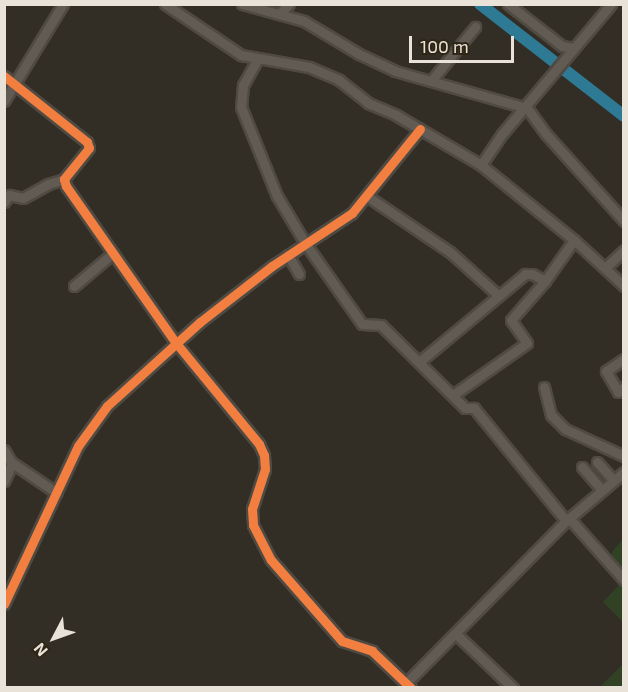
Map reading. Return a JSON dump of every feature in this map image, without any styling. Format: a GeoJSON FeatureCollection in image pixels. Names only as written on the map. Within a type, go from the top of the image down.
{"type":"FeatureCollection","features":[{"type":"Feature","properties":{"kind":"street"},"geometry":{"type":"LineString","coordinates":[[4,101],[63,4]]}},
{"type":"Feature","properties":{"kind":"street"},"geometry":{"type":"LineString","coordinates":[[165,4],[176,8],[227,47],[257,60],[297,64],[339,80],[368,103],[420,129],[481,165],[574,240],[624,286]]}},
{"type":"Feature","properties":{"kind":"street"},"geometry":{"type":"LineString","coordinates":[[242,4],[304,21],[377,64],[527,108],[546,134],[624,221]]}},
{"type":"Feature","properties":{"kind":"street"},"geometry":{"type":"LineString","coordinates":[[279,14],[289,4]]}},
{"type":"Feature","properties":{"kind":"street"},"geometry":{"type":"LineString","coordinates":[[508,4],[562,46],[573,48]]}},
{"type":"Feature","properties":{"kind":"street"},"geometry":{"type":"LineString","coordinates":[[481,165],[502,134],[527,108],[565,62],[573,48],[612,4]]}},
{"type":"Feature","properties":{"kind":"street"},"geometry":{"type":"LineString","coordinates":[[431,81],[475,27]]}},
{"type":"Feature","properties":{"kind":"street"},"geometry":{"type":"LineString","coordinates":[[257,60],[241,90],[241,107],[277,196],[305,243],[362,324],[381,325],[465,408],[474,408],[567,519],[624,580]]}},
{"type":"Feature","properties":{"kind":"street"},"geometry":{"type":"LineString","coordinates":[[4,76],[87,142],[89,148],[64,179],[48,183],[23,198],[9,195],[4,202]]}},
{"type":"Feature","properties":{"kind":"street"},"geometry":{"type":"LineString","coordinates":[[4,604],[78,446],[107,406],[176,343],[288,255],[352,213],[420,129]]}},
{"type":"Feature","properties":{"kind":"street"},"geometry":{"type":"LineString","coordinates":[[64,179],[176,343],[259,444],[264,455],[265,469],[252,508],[253,525],[271,560],[342,641],[372,651],[408,685],[431,656],[456,634],[567,519],[624,472]]}},
{"type":"Feature","properties":{"kind":"street"},"geometry":{"type":"LineString","coordinates":[[367,196],[450,252],[498,295]]}},
{"type":"Feature","properties":{"kind":"street"},"geometry":{"type":"LineString","coordinates":[[453,395],[527,343],[511,320],[545,281],[574,240]]}},
{"type":"Feature","properties":{"kind":"street"},"geometry":{"type":"LineString","coordinates":[[605,268],[624,250]]}},
{"type":"Feature","properties":{"kind":"street"},"geometry":{"type":"LineString","coordinates":[[74,286],[113,253]]}},
{"type":"Feature","properties":{"kind":"street"},"geometry":{"type":"LineString","coordinates":[[288,255],[299,274]]}},
{"type":"Feature","properties":{"kind":"street"},"geometry":{"type":"LineString","coordinates":[[419,362],[525,274],[532,273],[545,281]]}},
{"type":"Feature","properties":{"kind":"street"},"geometry":{"type":"LineString","coordinates":[[624,359],[606,371],[618,392],[624,387]]}},
{"type":"Feature","properties":{"kind":"street"},"geometry":{"type":"LineString","coordinates":[[544,387],[551,415],[565,429],[624,456]]}},
{"type":"Feature","properties":{"kind":"street"},"geometry":{"type":"LineString","coordinates":[[4,450],[10,466],[57,493]]}},
{"type":"Feature","properties":{"kind":"street"},"geometry":{"type":"LineString","coordinates":[[597,462],[614,480]]}},
{"type":"Feature","properties":{"kind":"street"},"geometry":{"type":"LineString","coordinates":[[4,481],[10,466]]}},
{"type":"Feature","properties":{"kind":"street"},"geometry":{"type":"LineString","coordinates":[[582,467],[603,490]]}},
{"type":"Feature","properties":{"kind":"street"},"geometry":{"type":"LineString","coordinates":[[456,634],[513,687]]}},
{"type":"Feature","properties":{"kind":"green space"},"geometry":{"type":"Polygon","coordinates":[[[623,539],[623,622],[603,602],[621,583],[621,573],[612,559],[612,552],[623,539]]]}},
{"type":"Feature","properties":{"kind":"green space"},"geometry":{"type":"Polygon","coordinates":[[[623,664],[623,687],[600,687],[623,664]]]}},
{"type":"Feature","properties":{"kind":"waterway"},"geometry":{"type":"LineString","coordinates":[[480,4],[624,116]]}},
{"type":"Feature","properties":{"kind":"cycle path"},"geometry":{"type":"LineString","coordinates":[[4,76],[87,142],[89,148],[64,179],[66,186],[176,343],[259,444],[264,455],[265,469],[252,509],[253,525],[271,560],[342,641],[372,651],[411,688]]}},
{"type":"Feature","properties":{"kind":"cycle path"},"geometry":{"type":"LineString","coordinates":[[4,604],[78,446],[107,406],[200,322],[272,266],[352,213],[420,129]]}}]}
